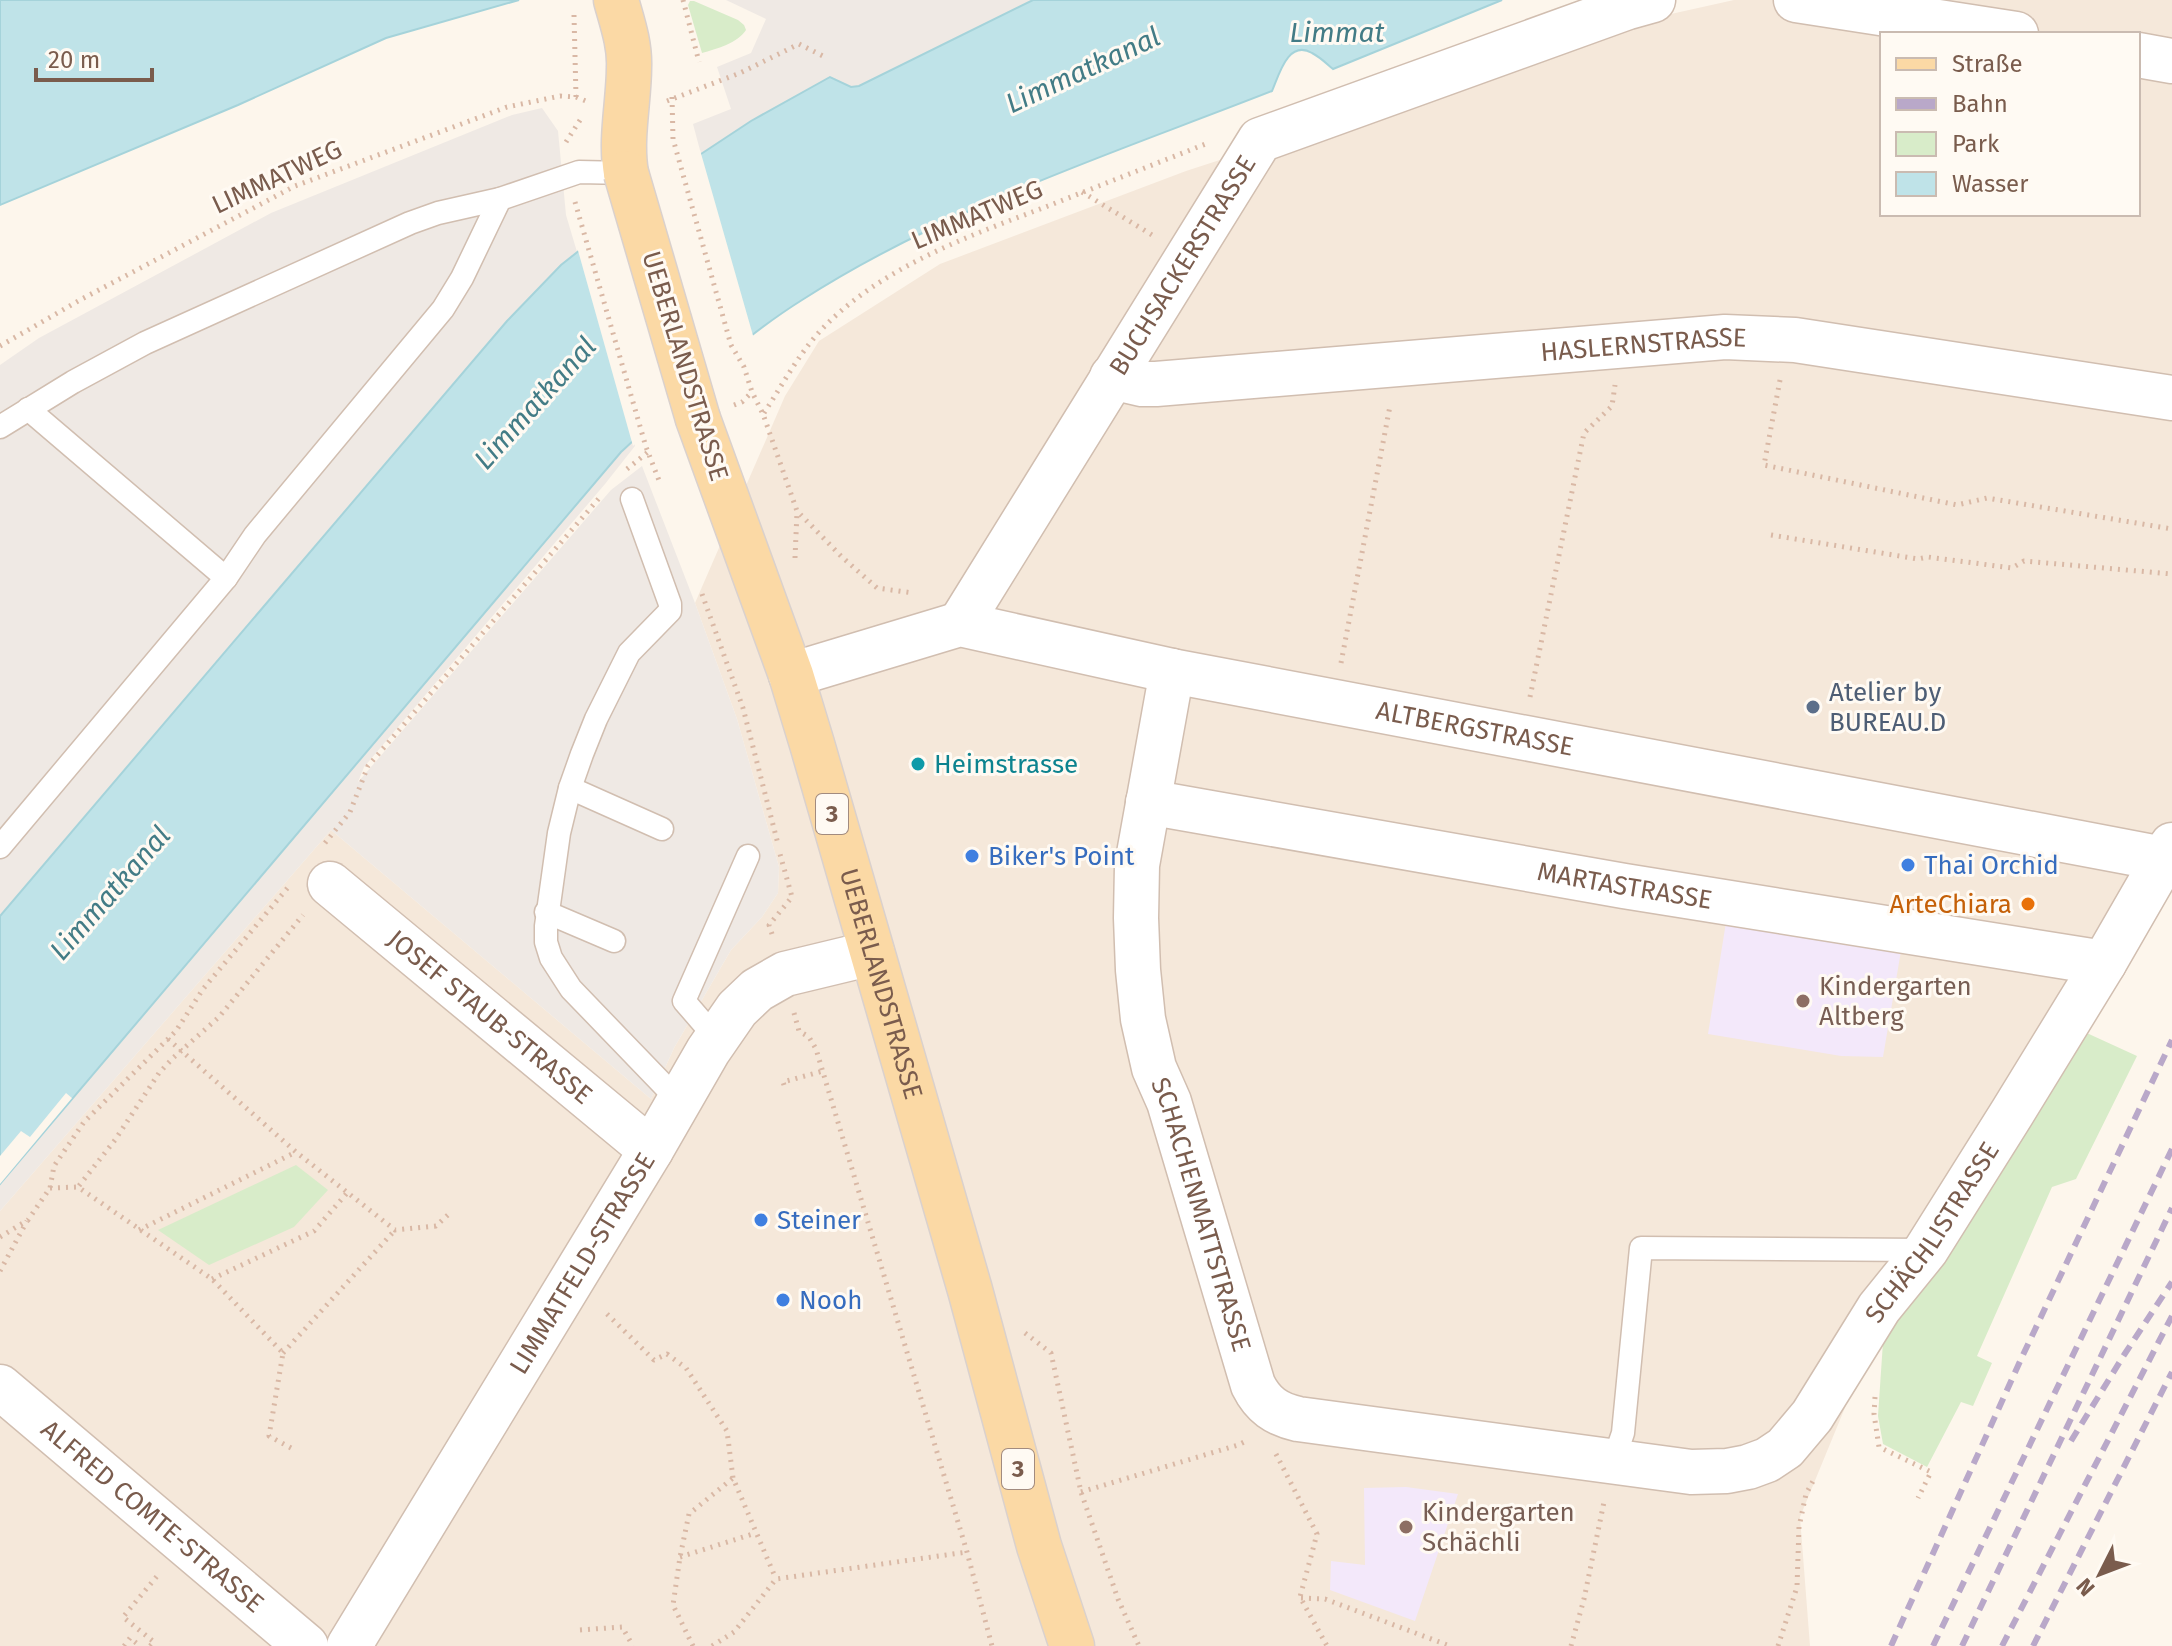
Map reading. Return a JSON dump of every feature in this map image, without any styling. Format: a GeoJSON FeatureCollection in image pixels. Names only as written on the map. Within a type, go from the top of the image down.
{"type":"FeatureCollection","features":[{"type":"Feature","properties":{"kind":"main road","name":"UEBERLANDSTRASSE"},"geometry":{"type":"LineString","coordinates":[[616,0],[627,38],[629,68],[624,153],[626,173],[698,419],[791,675],[970,1290],[1039,1546],[1072,1646]]}},
{"type":"Feature","properties":{"kind":"street","name":"BUCHSACKERSTRASSE"},"geometry":{"type":"LineString","coordinates":[[960,624],[1260,140],[1653,0]]}},
{"type":"Feature","properties":{"kind":"street"},"geometry":{"type":"LineString","coordinates":[[1796,0],[2003,32]]}},
{"type":"Feature","properties":{"kind":"street"},"geometry":{"type":"LineString","coordinates":[[2140,55],[2172,61]]}},
{"type":"Feature","properties":{"kind":"street","name":"HASLERNSTRASSE"},"geometry":{"type":"LineString","coordinates":[[1112,377],[1156,384],[1725,337],[1788,340],[2172,398]]}},
{"type":"Feature","properties":{"kind":"street","name":"ALTBERGSTRASSE"},"geometry":{"type":"LineString","coordinates":[[791,675],[960,624],[1172,671],[2168,852]]}},
{"type":"Feature","properties":{"kind":"street","name":"SCHACHENMATTSTRASSE"},"geometry":{"type":"LineString","coordinates":[[1172,671],[1137,865],[1138,970],[1143,1019],[1154,1068],[1169,1102],[1253,1385],[1263,1402],[1268,1421]]}},
{"type":"Feature","properties":{"kind":"street","name":"MARTASTRASSE"},"geometry":{"type":"LineString","coordinates":[[1148,802],[1624,886],[2104,963]]}},
{"type":"Feature","properties":{"kind":"street","name":"SCHÄCHLISTRASSE"},"geometry":{"type":"LineString","coordinates":[[1613,1462],[1710,1473],[1748,1467],[1767,1460],[1785,1448],[1812,1416],[1879,1308],[1926,1250],[2104,963],[2168,852]]}},
{"type":"Feature","properties":{"kind":"street","name":"JOSEF STAUB-STRASSE"},"geometry":{"type":"LineString","coordinates":[[330,884],[651,1150]]}},
{"type":"Feature","properties":{"kind":"street","name":"LIMMATFELD-STRASSE"},"geometry":{"type":"LineString","coordinates":[[349,1646],[716,1038],[737,1009],[765,984],[785,974],[872,953]]}},
{"type":"Feature","properties":{"kind":"street","name":"ALFRED COMTE-STRASSE"},"geometry":{"type":"LineString","coordinates":[[0,1387],[306,1646]]}},
{"type":"Feature","properties":{"kind":"street"},"geometry":{"type":"LineString","coordinates":[[1268,1421],[1285,1416],[1613,1462]]}},
{"type":"Feature","properties":{"kind":"lane"},"geometry":{"type":"LineString","coordinates":[[0,427],[145,343],[438,213],[500,199],[579,172],[626,173]]}},
{"type":"Feature","properties":{"kind":"lane"},"geometry":{"type":"LineString","coordinates":[[0,847],[226,578],[255,535],[443,309],[462,278],[500,199]]}},
{"type":"Feature","properties":{"kind":"lane"},"geometry":{"type":"LineString","coordinates":[[28,409],[226,578]]}},
{"type":"Feature","properties":{"kind":"lane"},"geometry":{"type":"LineString","coordinates":[[632,499],[670,611],[637,644],[622,665],[596,719],[570,788],[546,912],[546,942],[551,958],[571,989],[680,1102]]}},
{"type":"Feature","properties":{"kind":"lane"},"geometry":{"type":"LineString","coordinates":[[570,788],[662,829]]}},
{"type":"Feature","properties":{"kind":"lane"},"geometry":{"type":"LineString","coordinates":[[716,1038],[684,1001],[748,856]]}},
{"type":"Feature","properties":{"kind":"lane"},"geometry":{"type":"LineString","coordinates":[[546,912],[614,941]]}},
{"type":"Feature","properties":{"kind":"lane"},"geometry":{"type":"LineString","coordinates":[[1613,1462],[1623,1433],[1641,1248],[1926,1250]]}},
{"type":"Feature","properties":{"kind":"path"},"geometry":{"type":"LineString","coordinates":[[683,0],[699,62]]}},
{"type":"Feature","properties":{"kind":"path"},"geometry":{"type":"LineString","coordinates":[[574,15],[576,97]]}},
{"type":"Feature","properties":{"kind":"path"},"geometry":{"type":"LineString","coordinates":[[684,96],[799,44],[825,57]]}},
{"type":"Feature","properties":{"kind":"path","name":"LIMMATWEG"},"geometry":{"type":"LineString","coordinates":[[0,346],[295,186],[507,107],[560,96],[576,97],[589,103]]}},
{"type":"Feature","properties":{"kind":"path"},"geometry":{"type":"LineString","coordinates":[[672,99],[673,139],[731,345],[744,367],[763,414],[797,511],[877,588],[916,594]]}},
{"type":"Feature","properties":{"kind":"path","name":"LIMMATWEG"},"geometry":{"type":"LineString","coordinates":[[763,414],[801,354],[823,328],[851,303],[885,280],[949,245],[1227,136],[1260,140]]}},
{"type":"Feature","properties":{"kind":"path"},"geometry":{"type":"LineString","coordinates":[[1082,192],[1187,256]]}},
{"type":"Feature","properties":{"kind":"path"},"geometry":{"type":"LineString","coordinates":[[576,209],[647,449],[665,495]]}},
{"type":"Feature","properties":{"kind":"path"},"geometry":{"type":"LineString","coordinates":[[1788,340],[1764,465],[1957,505],[1987,498],[2172,529]]}},
{"type":"Feature","properties":{"kind":"path"},"geometry":{"type":"LineString","coordinates":[[1522,737],[1584,433],[1612,406],[1619,345]]}},
{"type":"Feature","properties":{"kind":"path"},"geometry":{"type":"LineString","coordinates":[[1333,701],[1390,413],[1389,365]]}},
{"type":"Feature","properties":{"kind":"path"},"geometry":{"type":"LineString","coordinates":[[742,402],[752,392]]}},
{"type":"Feature","properties":{"kind":"path"},"geometry":{"type":"LineString","coordinates":[[622,473],[647,449]]}},
{"type":"Feature","properties":{"kind":"path"},"geometry":{"type":"LineString","coordinates":[[1771,535],[1918,559],[1928,557],[2012,568],[2024,561],[2172,574]]}},
{"type":"Feature","properties":{"kind":"path"},"geometry":{"type":"LineString","coordinates":[[697,580],[743,708],[792,897],[769,925],[799,1031],[814,1043],[823,1071],[967,1552],[992,1646]]}},
{"type":"Feature","properties":{"kind":"path"},"geometry":{"type":"LineString","coordinates":[[78,1187],[115,1140],[159,1073],[225,1012],[330,884]]}},
{"type":"Feature","properties":{"kind":"path"},"geometry":{"type":"LineString","coordinates":[[168,1039],[296,1152],[395,1230]]}},
{"type":"Feature","properties":{"kind":"path"},"geometry":{"type":"LineString","coordinates":[[784,1085],[783,1082],[823,1071]]}},
{"type":"Feature","properties":{"kind":"path"},"geometry":{"type":"LineString","coordinates":[[139,1230],[296,1152]]}},
{"type":"Feature","properties":{"kind":"path"},"geometry":{"type":"LineString","coordinates":[[50,1188],[78,1187],[212,1279],[283,1353]]}},
{"type":"Feature","properties":{"kind":"path"},"geometry":{"type":"LineString","coordinates":[[212,1279],[314,1231],[347,1193]]}},
{"type":"Feature","properties":{"kind":"path"},"geometry":{"type":"LineString","coordinates":[[291,1448],[269,1436],[283,1353],[395,1230],[436,1226],[450,1213]]}},
{"type":"Feature","properties":{"kind":"path"},"geometry":{"type":"LineString","coordinates":[[0,1271],[28,1220]]}},
{"type":"Feature","properties":{"kind":"path"},"geometry":{"type":"LineString","coordinates":[[607,1314],[654,1360],[667,1354],[686,1368],[727,1431],[733,1478],[776,1579]]}},
{"type":"Feature","properties":{"kind":"path"},"geometry":{"type":"LineString","coordinates":[[1051,1353],[1081,1492],[1137,1645]]}},
{"type":"Feature","properties":{"kind":"path"},"geometry":{"type":"LineString","coordinates":[[1875,1384],[1874,1414],[1879,1447],[1931,1472],[1918,1498]]}},
{"type":"Feature","properties":{"kind":"path"},"geometry":{"type":"LineString","coordinates":[[1081,1492],[1238,1445],[1268,1421],[1317,1534],[1300,1597],[1327,1646]]}},
{"type":"Feature","properties":{"kind":"path"},"geometry":{"type":"LineString","coordinates":[[1571,1646],[1613,1462]]}},
{"type":"Feature","properties":{"kind":"path"},"geometry":{"type":"LineString","coordinates":[[1778,1646],[1797,1587],[1799,1527],[1803,1506],[1819,1468]]}},
{"type":"Feature","properties":{"kind":"path"},"geometry":{"type":"LineString","coordinates":[[693,1646],[673,1605],[689,1514],[733,1478]]}},
{"type":"Feature","properties":{"kind":"path"},"geometry":{"type":"LineString","coordinates":[[680,1557],[756,1533]]}},
{"type":"Feature","properties":{"kind":"path"},"geometry":{"type":"LineString","coordinates":[[712,1646],[734,1632],[776,1579],[967,1552]]}},
{"type":"Feature","properties":{"kind":"path"},"geometry":{"type":"LineString","coordinates":[[150,1646],[154,1642],[123,1617],[163,1570]]}},
{"type":"Feature","properties":{"kind":"path"},"geometry":{"type":"LineString","coordinates":[[1300,1597],[1325,1599],[1450,1646]]}},
{"type":"Feature","properties":{"kind":"path"},"geometry":{"type":"LineString","coordinates":[[580,1630],[622,1627],[633,1646]]}},
{"type":"Feature","properties":{"kind":"path"},"geometry":{"type":"LineString","coordinates":[[124,1646],[130,1638],[140,1646]]}},
{"type":"Feature","properties":{"kind":"shaded area"},"geometry":{"type":"Polygon","coordinates":[[[726,0],[1033,0],[859,86],[751,121],[701,154],[693,124],[731,109],[717,67],[751,53],[766,19],[726,0]]]}},
{"type":"Feature","properties":{"kind":"shaded area"},"geometry":{"type":"Polygon","coordinates":[[[1734,0],[2172,0],[2172,869],[1865,1359],[1800,1517],[1810,1646],[322,1646],[325,1641],[0,1365],[0,1211],[331,830],[651,1099],[674,1048],[731,950],[762,917],[778,893],[779,867],[737,719],[695,603],[785,396],[819,341],[940,264],[1186,171],[1662,16],[1734,0]]]}},
{"type":"Feature","properties":{"kind":"shaded area"},"geometry":{"type":"Polygon","coordinates":[[[542,108],[558,131],[566,215],[635,446],[364,767],[358,782],[611,490],[642,466],[737,719],[779,867],[778,893],[762,917],[731,950],[674,1048],[651,1099],[331,830],[0,1211],[0,365],[39,338],[271,213],[512,115],[542,108]]]}},
{"type":"Feature","properties":{"kind":"shaded area","name":"Kindergarten Altberg"},"geometry":{"type":"Polygon","coordinates":[[[1728,910],[1903,939],[1883,1057],[1841,1056],[1708,1034],[1728,910]]]}},
{"type":"Feature","properties":{"kind":"shaded area"},"geometry":{"type":"Polygon","coordinates":[[[0,1415],[278,1646],[0,1646],[0,1415]]]}},
{"type":"Feature","properties":{"kind":"shaded area","name":"Kindergarten Schächli"},"geometry":{"type":"Polygon","coordinates":[[[1406,1487],[1458,1494],[1415,1621],[1330,1590],[1331,1561],[1365,1565],[1364,1488],[1406,1487]]]}},
{"type":"Feature","properties":{"kind":"green space"},"geometry":{"type":"Polygon","coordinates":[[[690,1],[738,20],[746,30],[732,42],[702,53],[688,5],[690,1]]]}},
{"type":"Feature","properties":{"kind":"green space"},"geometry":{"type":"Polygon","coordinates":[[[2078,1029],[2137,1056],[2076,1179],[2052,1187],[1977,1356],[1992,1363],[1973,1406],[1961,1402],[1927,1467],[1883,1444],[1878,1416],[1883,1342],[2078,1029]]]}},
{"type":"Feature","properties":{"kind":"green space"},"geometry":{"type":"Polygon","coordinates":[[[296,1165],[328,1190],[294,1227],[209,1265],[158,1230],[296,1165]]]}},
{"type":"Feature","properties":{"kind":"water"},"geometry":{"type":"Polygon","coordinates":[[[0,0],[519,0],[386,38],[238,105],[0,205],[0,0]]]}},
{"type":"Feature","properties":{"kind":"water"},"geometry":{"type":"Polygon","coordinates":[[[1033,0],[1502,0],[1333,69],[1312,53],[1297,51],[1281,68],[1272,91],[1031,184],[914,237],[802,300],[753,334],[621,452],[0,1184],[0,916],[507,321],[561,265],[701,154],[751,121],[830,77],[851,87],[859,86],[1033,0]]]}},
{"type":"Feature","properties":{"kind":"pier"},"geometry":{"type":"Polygon","coordinates":[[[700,150],[754,339],[687,395],[633,446],[577,247],[700,150]]]}},
{"type":"Feature","properties":{"kind":"pier"},"geometry":{"type":"Polygon","coordinates":[[[66,1093],[72,1098],[0,1184],[0,1156],[21,1131],[30,1137],[66,1093]]]}},
{"type":"Feature","properties":{"kind":"railway"},"geometry":{"type":"LineString","coordinates":[[1891,1646],[2022,1357],[2172,1040]]}},
{"type":"Feature","properties":{"kind":"railway"},"geometry":{"type":"LineString","coordinates":[[1933,1646],[2172,1149]]}},
{"type":"Feature","properties":{"kind":"railway"},"geometry":{"type":"LineString","coordinates":[[1962,1646],[2172,1208]]}},
{"type":"Feature","properties":{"kind":"railway"},"geometry":{"type":"LineString","coordinates":[[2071,1441],[2172,1282]]}},
{"type":"Feature","properties":{"kind":"railway"},"geometry":{"type":"LineString","coordinates":[[2002,1646],[2172,1316]]}},
{"type":"Feature","properties":{"kind":"railway"},"geometry":{"type":"LineString","coordinates":[[2033,1646],[2172,1372]]}},
{"type":"Feature","properties":{"kind":"place","name":"Atelier by BUREAU.D"},"geometry":{"type":"Point","coordinates":[1813,707]}},
{"type":"Feature","properties":{"kind":"place","name":"Heimstrasse"},"geometry":{"type":"Point","coordinates":[918,764]}},
{"type":"Feature","properties":{"kind":"place","name":"Biker's Point"},"geometry":{"type":"Point","coordinates":[972,856]}},
{"type":"Feature","properties":{"kind":"place","name":"Thai Orchid"},"geometry":{"type":"Point","coordinates":[1908,865]}},
{"type":"Feature","properties":{"kind":"place","name":"ArteChiara"},"geometry":{"type":"Point","coordinates":[2028,904]}},
{"type":"Feature","properties":{"kind":"place","name":"Kindergarten Altberg"},"geometry":{"type":"Point","coordinates":[1803,1001]}},
{"type":"Feature","properties":{"kind":"place","name":"Steiner"},"geometry":{"type":"Point","coordinates":[761,1220]}},
{"type":"Feature","properties":{"kind":"place","name":"Nooh"},"geometry":{"type":"Point","coordinates":[783,1300]}},
{"type":"Feature","properties":{"kind":"place","name":"Kindergarten Schächli"},"geometry":{"type":"Point","coordinates":[1406,1527]}},
{"type":"Feature","properties":{"kind":"water label","name":"Limmat"},"geometry":{"type":"Point","coordinates":[1337,32]}},
{"type":"Feature","properties":{"kind":"water label","name":"Limmatkanal"},"geometry":{"type":"Point","coordinates":[1083,70]}},
{"type":"Feature","properties":{"kind":"water label","name":"Limmatkanal"},"geometry":{"type":"Point","coordinates":[535,403]}},
{"type":"Feature","properties":{"kind":"water label","name":"Limmatkanal"},"geometry":{"type":"Point","coordinates":[110,893]}}]}
